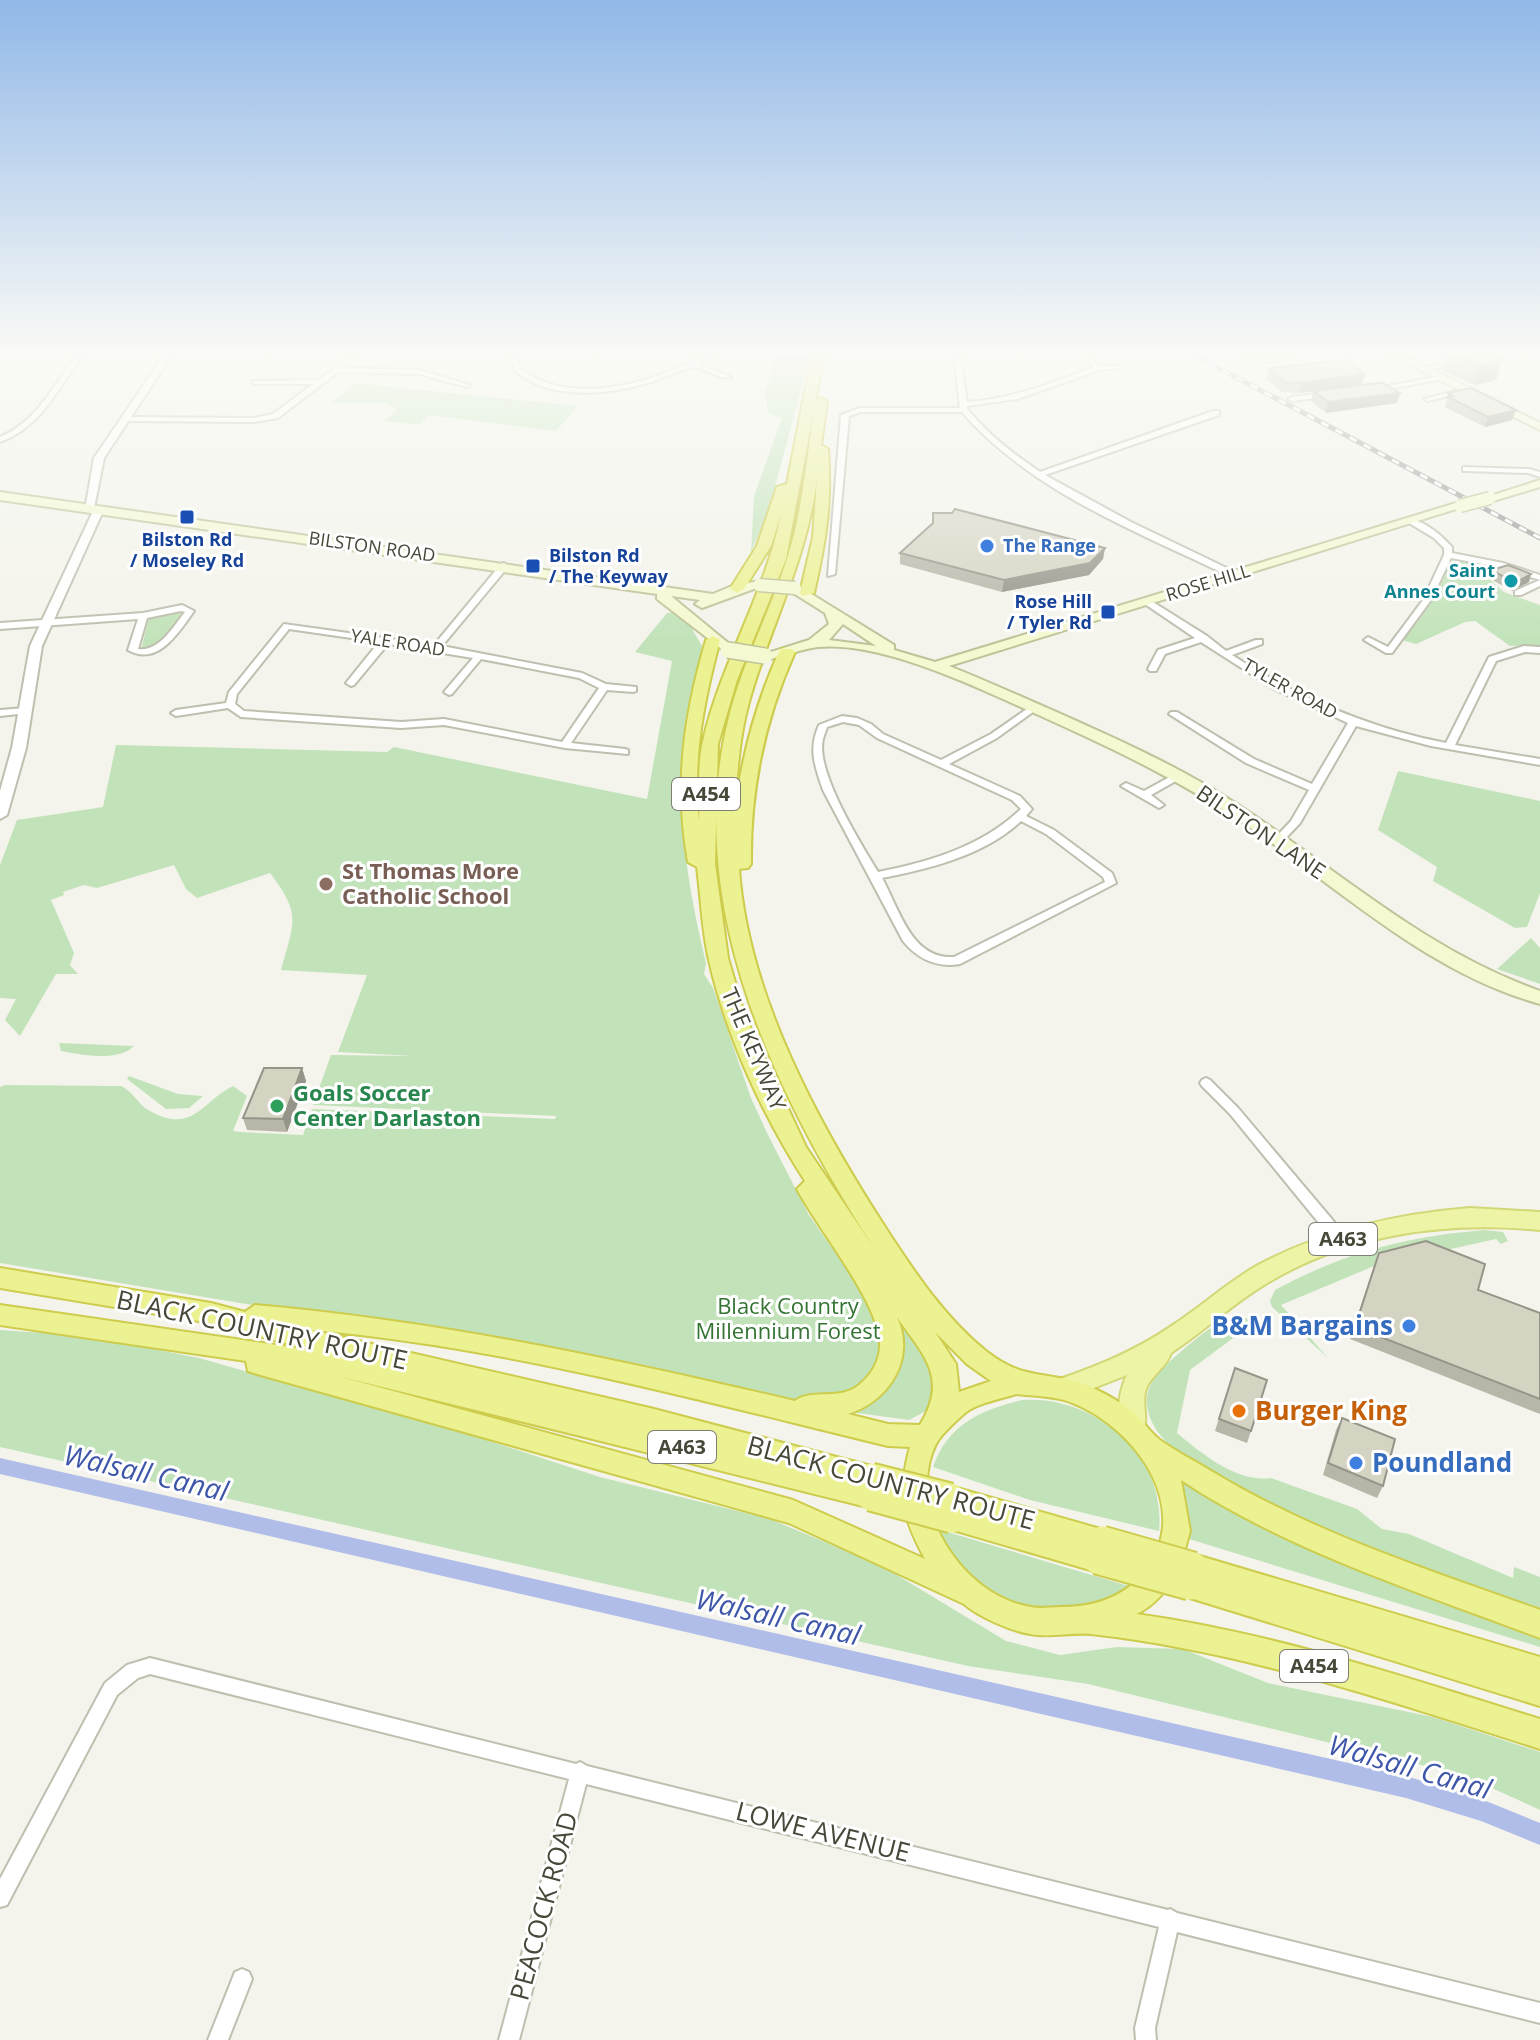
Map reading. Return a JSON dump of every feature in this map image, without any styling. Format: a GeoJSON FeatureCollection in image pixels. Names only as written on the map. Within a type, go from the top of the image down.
{"type":"FeatureCollection","features":[{"type":"Feature","properties":{"kind":"highway"},"geometry":{"type":"LineString","coordinates":[[737,589],[764,546],[802,450]]}},
{"type":"Feature","properties":{"kind":"highway","name":"THE KEYWAY"},"geometry":{"type":"LineString","coordinates":[[805,450],[779,559],[729,680],[710,744],[705,835],[715,940],[735,1016],[797,1151],[856,1241],[944,1364],[947,1393],[931,1430]]}},
{"type":"Feature","properties":{"kind":"highway","name":"THE KEYWAY"},"geometry":{"type":"LineString","coordinates":[[807,450],[793,561],[750,670],[731,749],[730,858],[745,952],[756,992],[790,1079],[816,1136],[853,1198],[897,1263],[953,1333],[975,1357],[1016,1383]]}},
{"type":"Feature","properties":{"kind":"highway"},"geometry":{"type":"LineString","coordinates":[[801,590],[820,537],[825,497],[824,458],[820,450]]}},
{"type":"Feature","properties":{"kind":"highway"},"geometry":{"type":"LineString","coordinates":[[715,940],[686,811],[689,733],[721,645]]}},
{"type":"Feature","properties":{"kind":"highway"},"geometry":{"type":"LineString","coordinates":[[745,952],[745,790],[757,723],[787,652]]}},
{"type":"Feature","properties":{"kind":"highway"},"geometry":{"type":"LineString","coordinates":[[742,1400],[815,1408],[840,1406],[869,1393],[883,1377],[890,1358],[892,1335],[878,1303],[828,1227],[807,1186],[797,1151]]}},
{"type":"Feature","properties":{"kind":"highway","name":"BLACK COUNTRY ROUTE"},"geometry":{"type":"LineString","coordinates":[[0,1278],[211,1313],[334,1346],[650,1419],[871,1487]]}},
{"type":"Feature","properties":{"kind":"highway"},"geometry":{"type":"LineString","coordinates":[[211,1313],[343,1321],[499,1344],[888,1435],[931,1430]]}},
{"type":"Feature","properties":{"kind":"highway","name":"BLACK COUNTRY ROUTE"},"geometry":{"type":"LineString","coordinates":[[0,1315],[329,1363],[871,1487],[1540,1671]]}},
{"type":"Feature","properties":{"kind":"highway"},"geometry":{"type":"LineString","coordinates":[[186,1344],[793,1512],[971,1593],[994,1607],[1028,1619],[1083,1621],[1107,1615],[1148,1589],[1167,1561],[1175,1539],[1176,1509],[1170,1479],[1153,1447],[1134,1425],[1100,1401],[1066,1388],[1016,1383],[976,1393],[931,1430],[913,1478],[915,1513],[939,1563],[971,1593]]}},
{"type":"Feature","properties":{"kind":"highway"},"geometry":{"type":"LineString","coordinates":[[1153,1447],[1194,1477],[1258,1510],[1350,1551],[1540,1624]]}},
{"type":"Feature","properties":{"kind":"highway","name":"BLACK COUNTRY ROUTE"},"geometry":{"type":"LineString","coordinates":[[1191,1576],[1540,1692]]}},
{"type":"Feature","properties":{"kind":"highway","name":"A454"},"geometry":{"type":"LineString","coordinates":[[1083,1621],[1221,1640],[1397,1689],[1540,1734]]}},
{"type":"Feature","properties":{"kind":"main road","name":"ROSE HILL"},"geometry":{"type":"LineString","coordinates":[[933,667],[1540,483]]}},
{"type":"Feature","properties":{"kind":"main road","name":"BILSTON ROAD"},"geometry":{"type":"LineString","coordinates":[[0,496],[712,598]]}},
{"type":"Feature","properties":{"kind":"main road"},"geometry":{"type":"LineString","coordinates":[[699,625],[701,605],[737,589],[759,585],[801,590],[905,658]]}},
{"type":"Feature","properties":{"kind":"main road","name":"BILSTON ROAD"},"geometry":{"type":"LineString","coordinates":[[644,589],[678,606],[721,645]]}},
{"type":"Feature","properties":{"kind":"main road"},"geometry":{"type":"LineString","coordinates":[[814,643],[836,624],[831,611]]}},
{"type":"Feature","properties":{"kind":"main road"},"geometry":{"type":"LineString","coordinates":[[721,645],[765,656],[814,643],[841,643],[905,658],[973,680]]}},
{"type":"Feature","properties":{"kind":"main road","name":"ROSE HILL"},"geometry":{"type":"LineString","coordinates":[[973,680],[983,661],[1004,647]]}},
{"type":"Feature","properties":{"kind":"main road","name":"BILSTON LANE"},"geometry":{"type":"LineString","coordinates":[[973,680],[1177,776],[1232,807],[1430,949],[1498,983],[1540,998]]}},
{"type":"Feature","properties":{"kind":"main road","name":"A463"},"geometry":{"type":"LineString","coordinates":[[1172,1339],[1267,1272],[1341,1240],[1417,1223],[1457,1218],[1540,1221]]}},
{"type":"Feature","properties":{"kind":"main road"},"geometry":{"type":"LineString","coordinates":[[1066,1388],[1127,1365],[1172,1339]]}},
{"type":"Feature","properties":{"kind":"main road"},"geometry":{"type":"LineString","coordinates":[[1134,1425],[1129,1400],[1132,1385],[1172,1339]]}},
{"type":"Feature","properties":{"kind":"street"},"geometry":{"type":"LineString","coordinates":[[0,815],[19,748],[30,666],[44,623],[94,509],[99,458],[104,450]]}},
{"type":"Feature","properties":{"kind":"street"},"geometry":{"type":"LineString","coordinates":[[831,574],[842,450]]}},
{"type":"Feature","properties":{"kind":"street"},"geometry":{"type":"LineString","coordinates":[[1005,450],[1039,475],[1234,575]]}},
{"type":"Feature","properties":{"kind":"street"},"geometry":{"type":"LineString","coordinates":[[1039,475],[1110,450]]}},
{"type":"Feature","properties":{"kind":"street"},"geometry":{"type":"LineString","coordinates":[[1466,469],[1529,471],[1540,475]]}},
{"type":"Feature","properties":{"kind":"street"},"geometry":{"type":"LineString","coordinates":[[1368,640],[1389,651],[1427,600],[1448,555],[1448,547],[1442,539],[1412,521]]}},
{"type":"Feature","properties":{"kind":"street"},"geometry":{"type":"LineString","coordinates":[[1448,555],[1500,565],[1540,580]]}},
{"type":"Feature","properties":{"kind":"street"},"geometry":{"type":"LineString","coordinates":[[436,648],[504,566]]}},
{"type":"Feature","properties":{"kind":"street"},"geometry":{"type":"LineString","coordinates":[[1518,593],[1540,580]]}},
{"type":"Feature","properties":{"kind":"street","name":"TYLER ROAD"},"geometry":{"type":"LineString","coordinates":[[1148,602],[1298,697],[1353,722],[1449,747],[1540,762]]}},
{"type":"Feature","properties":{"kind":"street"},"geometry":{"type":"LineString","coordinates":[[0,626],[143,616],[171,609],[190,611],[156,650],[143,654],[133,650],[143,616]]}},
{"type":"Feature","properties":{"kind":"street","name":"YALE ROAD"},"geometry":{"type":"LineString","coordinates":[[230,705],[232,694],[287,626],[436,648],[582,676],[604,687],[633,689]]}},
{"type":"Feature","properties":{"kind":"street"},"geometry":{"type":"LineString","coordinates":[[1153,669],[1161,652],[1204,638]]}},
{"type":"Feature","properties":{"kind":"street"},"geometry":{"type":"LineString","coordinates":[[351,683],[386,640]]}},
{"type":"Feature","properties":{"kind":"street"},"geometry":{"type":"LineString","coordinates":[[1228,653],[1259,642]]}},
{"type":"Feature","properties":{"kind":"street"},"geometry":{"type":"LineString","coordinates":[[1449,747],[1492,659],[1524,649],[1540,650]]}},
{"type":"Feature","properties":{"kind":"street"},"geometry":{"type":"LineString","coordinates":[[449,692],[478,657]]}},
{"type":"Feature","properties":{"kind":"street"},"geometry":{"type":"LineString","coordinates":[[565,745],[604,687]]}},
{"type":"Feature","properties":{"kind":"street"},"geometry":{"type":"LineString","coordinates":[[176,713],[230,705],[241,714],[250,716],[401,725],[444,722],[565,745],[625,752]]}},
{"type":"Feature","properties":{"kind":"street"},"geometry":{"type":"LineString","coordinates":[[944,762],[994,736],[1034,707]]}},
{"type":"Feature","properties":{"kind":"street"},"geometry":{"type":"LineString","coordinates":[[0,713],[25,711]]}},
{"type":"Feature","properties":{"kind":"street"},"geometry":{"type":"LineString","coordinates":[[1174,714],[1250,761],[1314,789]]}},
{"type":"Feature","properties":{"kind":"street"},"geometry":{"type":"LineString","coordinates":[[875,876],[912,870],[944,858],[996,834],[1027,809],[1023,802],[944,762],[880,736],[869,726],[851,719],[836,719],[820,733],[817,745],[829,799],[909,941],[921,954],[943,962],[956,961],[1111,883],[1108,875],[1062,841],[1019,816]]}},
{"type":"Feature","properties":{"kind":"street"},"geometry":{"type":"LineString","coordinates":[[1278,840],[1291,830],[1353,722]]}},
{"type":"Feature","properties":{"kind":"street"},"geometry":{"type":"LineString","coordinates":[[1144,795],[1177,776]]}},
{"type":"Feature","properties":{"kind":"street"},"geometry":{"type":"LineString","coordinates":[[1126,786],[1159,805]]}},
{"type":"Feature","properties":{"kind":"street"},"geometry":{"type":"LineString","coordinates":[[1206,1083],[1234,1111],[1341,1240]]}},
{"type":"Feature","properties":{"kind":"street","name":"LOWE AVENUE"},"geometry":{"type":"LineString","coordinates":[[0,1898],[111,1689],[133,1671],[150,1666],[1540,2013]]}},
{"type":"Feature","properties":{"kind":"street","name":"PEACOCK ROAD"},"geometry":{"type":"LineString","coordinates":[[509,2040],[580,1771]]}},
{"type":"Feature","properties":{"kind":"street"},"geometry":{"type":"LineString","coordinates":[[1146,2040],[1145,2028],[1170,1919]]}},
{"type":"Feature","properties":{"kind":"street"},"geometry":{"type":"LineString","coordinates":[[218,2040],[242,1979]]}},
{"type":"Feature","properties":{"kind":"green space"},"geometry":{"type":"Polygon","coordinates":[[[770,450],[785,450],[769,510],[751,552],[754,496],[770,450]]]}},
{"type":"Feature","properties":{"kind":"green space"},"geometry":{"type":"Polygon","coordinates":[[[1450,562],[1471,562],[1504,592],[1540,605],[1540,645],[1510,646],[1475,621],[1465,622],[1416,644],[1402,640],[1420,618],[1450,562]]]}},
{"type":"Feature","properties":{"kind":"green space"},"geometry":{"type":"Polygon","coordinates":[[[180,610],[183,614],[152,649],[141,650],[149,617],[180,610]]]}},
{"type":"Feature","properties":{"kind":"green space","name":"Black Country Millennium Forest"},"geometry":{"type":"Polygon","coordinates":[[[677,612],[691,627],[705,651],[693,691],[682,768],[685,845],[706,963],[704,974],[713,988],[751,1098],[768,1135],[809,1215],[874,1308],[884,1350],[859,1386],[837,1398],[793,1399],[491,1335],[246,1304],[0,1263],[0,1087],[5,1085],[121,1086],[150,1111],[177,1119],[196,1113],[233,1086],[247,1096],[233,1131],[241,1132],[303,1135],[312,1109],[555,1119],[556,1116],[313,1105],[331,1055],[413,1056],[338,1052],[367,975],[281,970],[292,929],[291,909],[270,873],[197,898],[186,889],[174,865],[97,888],[84,885],[63,892],[64,895],[51,900],[74,953],[70,965],[78,974],[56,974],[20,1036],[5,1020],[16,999],[0,998],[0,865],[17,820],[103,807],[116,745],[387,752],[394,747],[647,799],[672,661],[635,652],[667,613],[677,612]]]}},
{"type":"Feature","properties":{"kind":"green space"},"geometry":{"type":"Polygon","coordinates":[[[1398,771],[1540,801],[1540,893],[1527,927],[1515,928],[1433,881],[1437,867],[1378,830],[1398,771]]]}},
{"type":"Feature","properties":{"kind":"green space"},"geometry":{"type":"Polygon","coordinates":[[[1531,938],[1540,948],[1540,984],[1497,969],[1531,938]]]}},
{"type":"Feature","properties":{"kind":"green space"},"geometry":{"type":"Polygon","coordinates":[[[59,1043],[134,1046],[119,1054],[100,1056],[61,1051],[59,1043]]]}},
{"type":"Feature","properties":{"kind":"green space"},"geometry":{"type":"Polygon","coordinates":[[[129,1076],[178,1094],[203,1096],[189,1108],[166,1109],[127,1079],[129,1076]]]}},
{"type":"Feature","properties":{"kind":"green space"},"geometry":{"type":"Polygon","coordinates":[[[1484,1230],[1503,1232],[1508,1241],[1501,1244],[1496,1239],[1374,1266],[1281,1305],[1328,1358],[1272,1307],[1270,1301],[1275,1290],[1351,1256],[1401,1242],[1484,1230]]]}},
{"type":"Feature","properties":{"kind":"green space"},"geometry":{"type":"Polygon","coordinates":[[[893,1310],[926,1349],[936,1392],[928,1410],[909,1420],[850,1412],[882,1395],[898,1372],[902,1344],[893,1310]]]}},
{"type":"Feature","properties":{"kind":"green space"},"geometry":{"type":"Polygon","coordinates":[[[1234,1317],[1246,1318],[1252,1324],[1190,1370],[1177,1433],[1220,1465],[1245,1476],[1271,1478],[1357,1509],[1382,1529],[1409,1534],[1513,1578],[1514,1567],[1540,1577],[1540,1613],[1376,1552],[1296,1518],[1195,1463],[1166,1442],[1153,1425],[1147,1405],[1154,1378],[1200,1336],[1234,1317]]]}},
{"type":"Feature","properties":{"kind":"green space"},"geometry":{"type":"Polygon","coordinates":[[[0,1330],[87,1336],[199,1358],[477,1437],[600,1477],[770,1519],[882,1566],[1006,1641],[1060,1655],[1117,1647],[1183,1649],[1268,1683],[1433,1717],[1540,1752],[1540,1810],[1483,1784],[1429,1767],[1088,1684],[968,1666],[0,1447],[0,1330]]]}},
{"type":"Feature","properties":{"kind":"green space"},"geometry":{"type":"Polygon","coordinates":[[[1022,1400],[1049,1401],[1075,1408],[1100,1419],[1121,1435],[1138,1455],[1151,1478],[1158,1503],[1159,1531],[1030,1500],[933,1467],[947,1440],[968,1421],[1022,1400]]]}},
{"type":"Feature","properties":{"kind":"green space"},"geometry":{"type":"Polygon","coordinates":[[[1173,1470],[1540,1631],[1540,1647],[1189,1539],[1187,1505],[1173,1470]]]}},
{"type":"Feature","properties":{"kind":"green space"},"geometry":{"type":"Polygon","coordinates":[[[934,1528],[1135,1588],[1105,1603],[1065,1611],[1008,1601],[976,1582],[958,1564],[934,1528]]]}},
{"type":"Feature","properties":{"kind":"building","name":"The Range"},"geometry":{"type":"Polygon","coordinates":[[[955,509],[1105,548],[1090,563],[1004,580],[900,553],[933,523],[933,513],[952,513],[955,509]]]}},
{"type":"Feature","properties":{"kind":"building"},"geometry":{"type":"Polygon","coordinates":[[[1508,565],[1531,574],[1515,583],[1492,570],[1508,565]]]}},
{"type":"Feature","properties":{"kind":"building"},"geometry":{"type":"Polygon","coordinates":[[[264,1068],[302,1068],[283,1119],[243,1118],[264,1068]]]}},
{"type":"Feature","properties":{"kind":"building"},"geometry":{"type":"Polygon","coordinates":[[[1426,1241],[1485,1264],[1478,1290],[1540,1313],[1540,1399],[1355,1327],[1379,1253],[1426,1241]]]}},
{"type":"Feature","properties":{"kind":"building","name":"Burger King"},"geometry":{"type":"Polygon","coordinates":[[[1235,1368],[1267,1380],[1251,1431],[1219,1419],[1235,1368]]]}},
{"type":"Feature","properties":{"kind":"building","name":"Poundland"},"geometry":{"type":"Polygon","coordinates":[[[1342,1418],[1395,1439],[1383,1486],[1328,1463],[1342,1418]]]}},
{"type":"Feature","properties":{"kind":"waterway","name":"Walsall Canal"},"geometry":{"type":"LineString","coordinates":[[0,1466],[1406,1787],[1481,1810],[1540,1834]]}},
{"type":"Feature","properties":{"kind":"railway"},"geometry":{"type":"LineString","coordinates":[[1374,450],[1540,538]]}},
{"type":"Feature","properties":{"kind":"place","name":"Bilston Rd / Moseley Rd"},"geometry":{"type":"Point","coordinates":[187,517]}},
{"type":"Feature","properties":{"kind":"place","name":"The Range"},"geometry":{"type":"Point","coordinates":[987,546]}},
{"type":"Feature","properties":{"kind":"place","name":"Bilston Rd / The Keyway"},"geometry":{"type":"Point","coordinates":[533,566]}},
{"type":"Feature","properties":{"kind":"place","name":"Saint Annes Court"},"geometry":{"type":"Point","coordinates":[1511,581]}},
{"type":"Feature","properties":{"kind":"place","name":"Rose Hill / Tyler Rd"},"geometry":{"type":"Point","coordinates":[1108,612]}},
{"type":"Feature","properties":{"kind":"place","name":"St Thomas More Catholic School"},"geometry":{"type":"Point","coordinates":[326,884]}},
{"type":"Feature","properties":{"kind":"place","name":"Goals Soccer Center Darlaston"},"geometry":{"type":"Point","coordinates":[277,1106]}},
{"type":"Feature","properties":{"kind":"place","name":"B&M Bargains"},"geometry":{"type":"Point","coordinates":[1409,1326]}},
{"type":"Feature","properties":{"kind":"place","name":"Burger King"},"geometry":{"type":"Point","coordinates":[1239,1411]}},
{"type":"Feature","properties":{"kind":"place","name":"Poundland"},"geometry":{"type":"Point","coordinates":[1356,1463]}}]}
